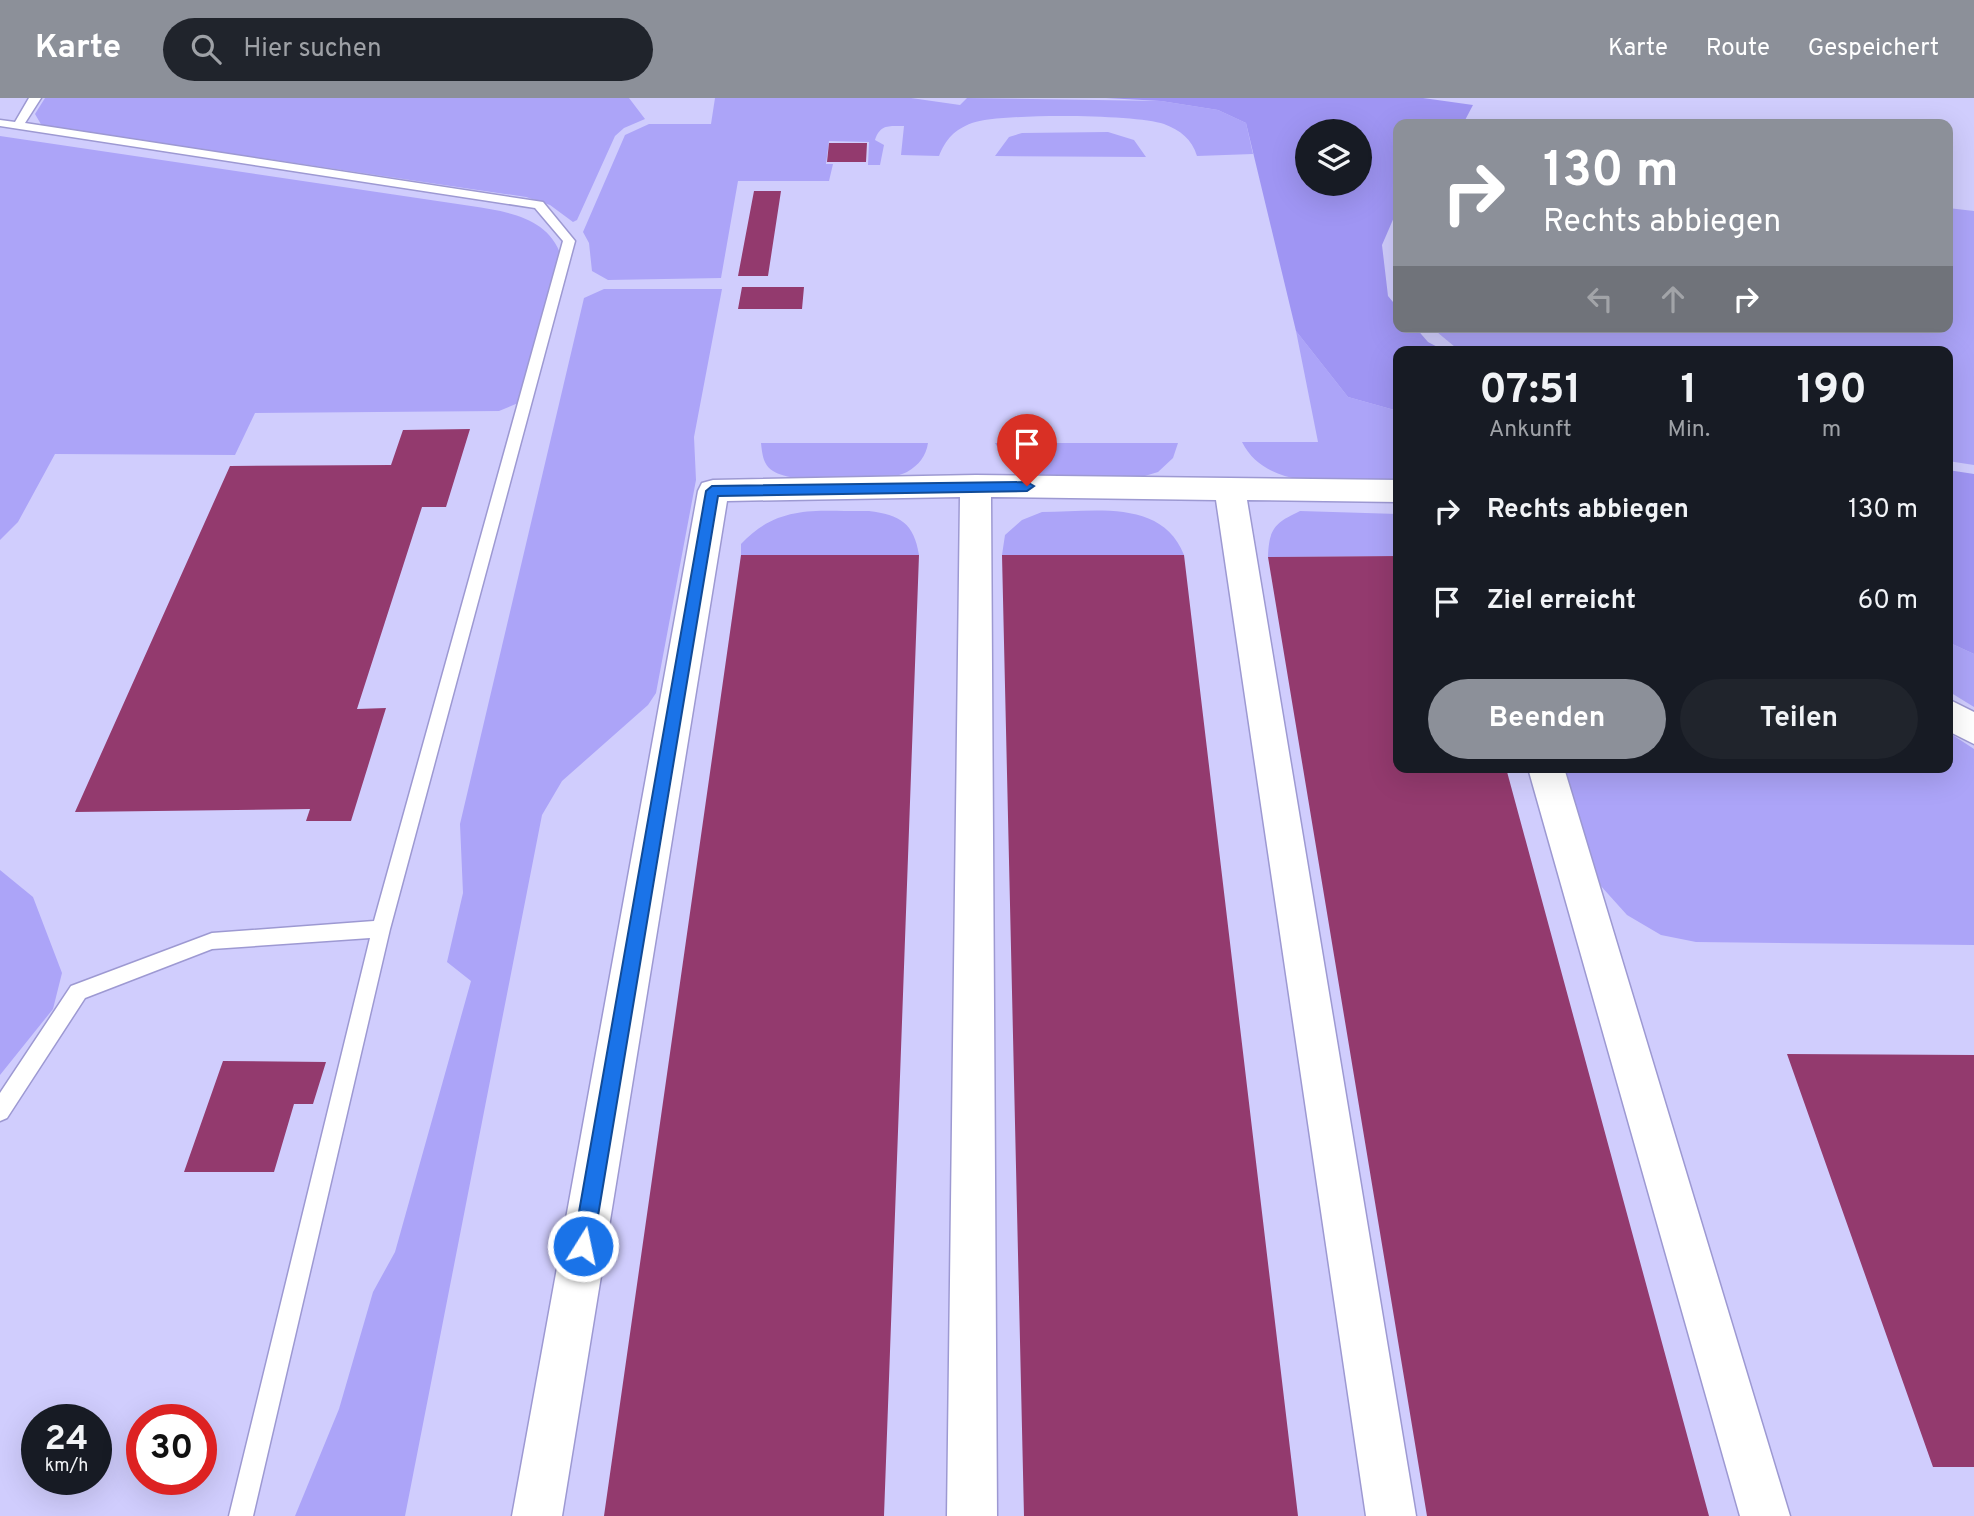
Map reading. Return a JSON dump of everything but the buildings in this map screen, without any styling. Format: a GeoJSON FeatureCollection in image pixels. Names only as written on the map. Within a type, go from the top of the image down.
{"type":"FeatureCollection","features":[{"type":"Feature","properties":{"kind":"street"},"geometry":{"type":"LineString","coordinates":[[972,1516],[976,486]]}},
{"type":"Feature","properties":{"kind":"street"},"geometry":{"type":"LineString","coordinates":[[537,1516],[712,491],[976,486],[1393,491]]}},
{"type":"Feature","properties":{"kind":"street"},"geometry":{"type":"LineString","coordinates":[[1230,489],[1391,1516]]}},
{"type":"Feature","properties":{"kind":"street"},"geometry":{"type":"LineString","coordinates":[[1953,716],[1974,730]]}},
{"type":"Feature","properties":{"kind":"street"},"geometry":{"type":"LineString","coordinates":[[1547,773],[1765,1516]]}},
{"type":"Feature","properties":{"kind":"lane"},"geometry":{"type":"LineString","coordinates":[[18,126],[35,98]]}},
{"type":"Feature","properties":{"kind":"lane"},"geometry":{"type":"LineString","coordinates":[[0,123],[539,205],[569,241],[381,929],[240,1516]]}},
{"type":"Feature","properties":{"kind":"lane"},"geometry":{"type":"LineString","coordinates":[[0,1111],[78,992],[212,941],[381,929]]}},
{"type":"Feature","properties":{"kind":"shaded area"},"geometry":{"type":"Polygon","coordinates":[[[45,98],[629,98],[645,119],[624,128],[615,136],[577,220],[573,222],[550,205],[526,197],[42,126],[35,114],[45,98]]]}},
{"type":"Feature","properties":{"kind":"shaded area"},"geometry":{"type":"Polygon","coordinates":[[[715,98],[911,98],[960,105],[967,98],[1161,101],[1218,110],[1246,123],[1253,154],[1197,156],[1185,136],[1164,124],[1126,118],[1068,116],[1010,118],[972,123],[951,136],[939,156],[901,155],[904,126],[890,126],[882,129],[875,140],[884,145],[880,165],[868,165],[869,142],[829,141],[826,164],[833,164],[829,181],[738,181],[721,278],[608,280],[592,271],[589,243],[583,232],[625,135],[649,124],[711,124],[715,98]]]}},
{"type":"Feature","properties":{"kind":"shaded area"},"geometry":{"type":"Polygon","coordinates":[[[1106,98],[1423,98],[1473,105],[1466,119],[1393,119],[1393,220],[1382,245],[1388,296],[1393,302],[1393,333],[1420,333],[1436,346],[1393,346],[1393,410],[1348,397],[1296,331],[1246,123],[1218,110],[1161,101],[1106,98]]]}},
{"type":"Feature","properties":{"kind":"shaded area"},"geometry":{"type":"Polygon","coordinates":[[[1108,132],[1134,140],[1146,157],[995,156],[1009,137],[1022,133],[1108,132]]]}},
{"type":"Feature","properties":{"kind":"shaded area"},"geometry":{"type":"Polygon","coordinates":[[[0,136],[471,206],[513,214],[538,225],[556,244],[562,258],[523,401],[499,411],[255,413],[235,455],[55,454],[18,522],[0,540],[0,136]]]}},
{"type":"Feature","properties":{"kind":"shaded area"},"geometry":{"type":"Polygon","coordinates":[[[1953,209],[1974,211],[1974,465],[1953,462],[1953,346],[1454,346],[1438,333],[1953,333],[1953,209]]]}},
{"type":"Feature","properties":{"kind":"shaded area"},"geometry":{"type":"Polygon","coordinates":[[[604,289],[722,289],[694,437],[696,480],[656,693],[648,705],[562,781],[542,815],[405,1516],[295,1516],[339,1409],[373,1292],[395,1252],[471,981],[447,962],[463,893],[460,824],[584,298],[604,289]]]}},
{"type":"Feature","properties":{"kind":"shaded area"},"geometry":{"type":"Polygon","coordinates":[[[1296,331],[1348,397],[1393,410],[1393,480],[1333,482],[1290,477],[1271,470],[1254,459],[1242,442],[1318,442],[1296,331]]]}},
{"type":"Feature","properties":{"kind":"shaded area"},"geometry":{"type":"Polygon","coordinates":[[[761,443],[928,443],[921,460],[907,472],[896,476],[860,481],[819,481],[784,476],[773,471],[765,462],[761,443]]]}},
{"type":"Feature","properties":{"kind":"shaded area"},"geometry":{"type":"Polygon","coordinates":[[[995,443],[1178,443],[1173,458],[1158,472],[1135,479],[1036,478],[1009,466],[995,443]]]}},
{"type":"Feature","properties":{"kind":"shaded area"},"geometry":{"type":"Polygon","coordinates":[[[1953,471],[1974,474],[1974,654],[1953,644],[1953,471]]]}},
{"type":"Feature","properties":{"kind":"shaded area"},"geometry":{"type":"Polygon","coordinates":[[[816,511],[869,511],[889,515],[904,522],[913,535],[919,555],[741,555],[741,544],[770,522],[785,516],[816,511]]]}},
{"type":"Feature","properties":{"kind":"shaded area"},"geometry":{"type":"Polygon","coordinates":[[[1104,511],[1143,516],[1160,524],[1174,537],[1184,555],[1002,555],[1005,535],[1022,520],[1042,512],[1104,511]]]}},
{"type":"Feature","properties":{"kind":"shaded area"},"geometry":{"type":"Polygon","coordinates":[[[1300,511],[1393,514],[1393,556],[1268,557],[1272,533],[1285,519],[1300,511]]]}},
{"type":"Feature","properties":{"kind":"shaded area"},"geometry":{"type":"Polygon","coordinates":[[[1953,644],[1974,654],[1974,707],[1953,694],[1953,644]]]}},
{"type":"Feature","properties":{"kind":"shaded area"},"geometry":{"type":"Polygon","coordinates":[[[1953,735],[1974,749],[1974,945],[1696,942],[1661,935],[1627,915],[1600,885],[1566,773],[1953,773],[1953,735]]]}},
{"type":"Feature","properties":{"kind":"shaded area"},"geometry":{"type":"Polygon","coordinates":[[[0,870],[33,897],[62,973],[53,1009],[0,1075],[0,870]]]}},
{"type":"Feature","properties":{"kind":"route"},"geometry":{"type":"LineString","coordinates":[[583,1246],[712,491],[1027,486]]}}]}
